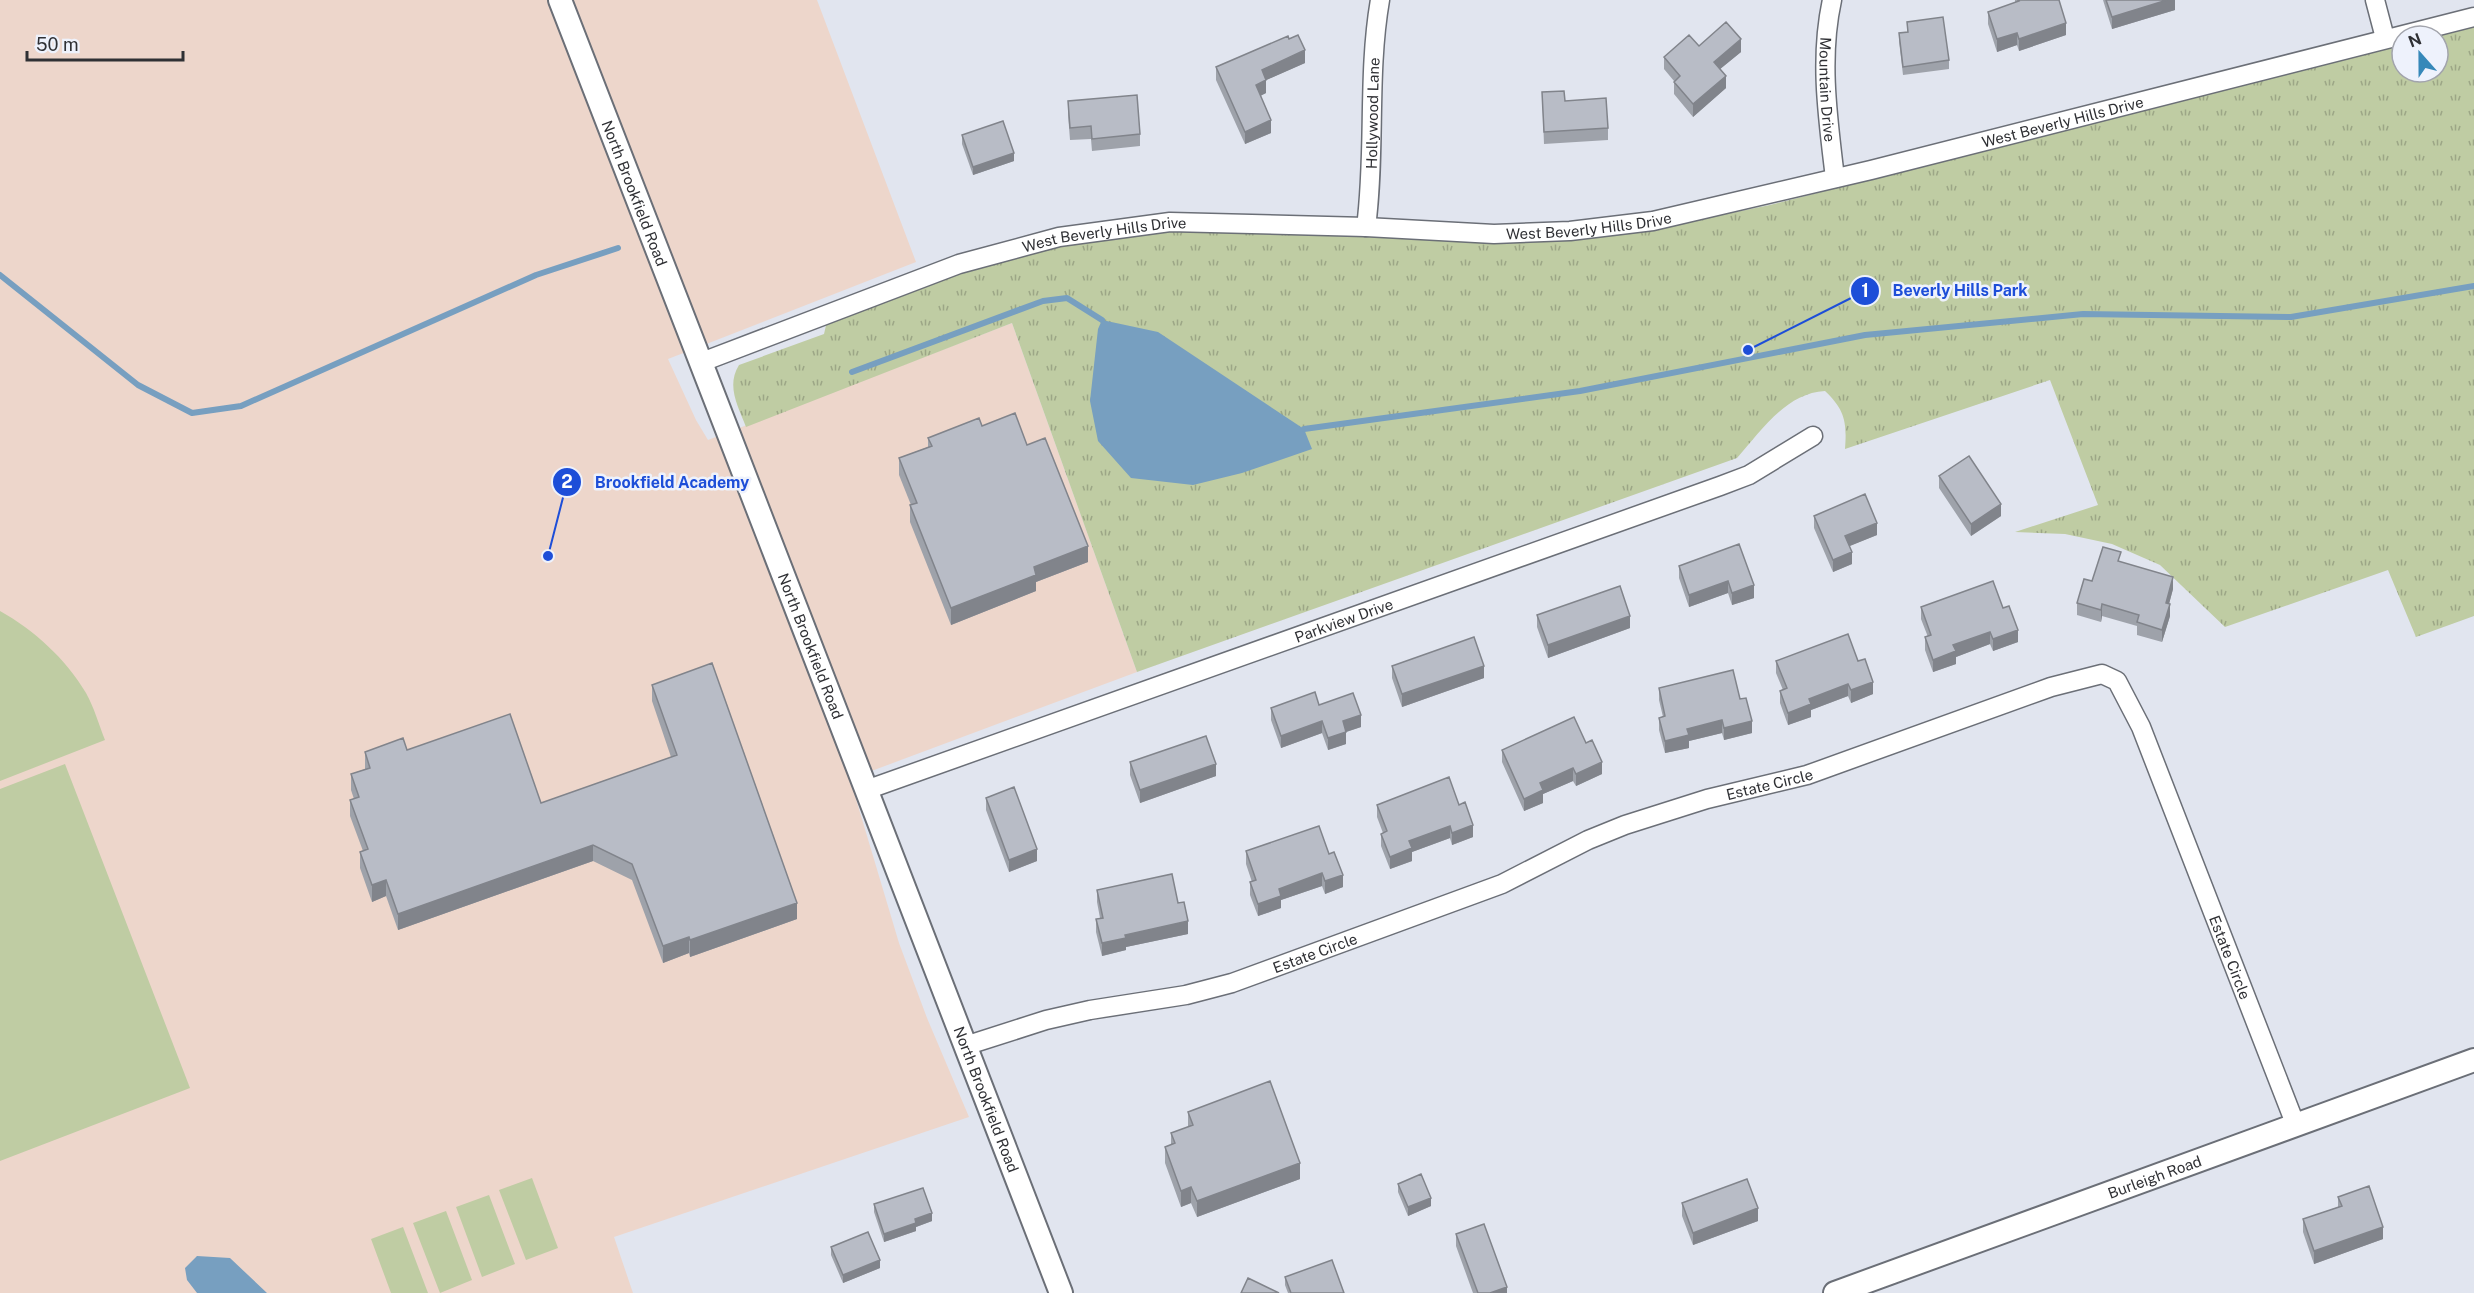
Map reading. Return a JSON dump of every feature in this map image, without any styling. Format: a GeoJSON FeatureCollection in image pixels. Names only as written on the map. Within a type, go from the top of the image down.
{"type":"FeatureCollection","features":[{"type":"Feature","properties":{"kind":"street","name":"North Brookfield Road"},"geometry":{"type":"LineString","coordinates":[[560,0],[866,790],[968,1045],[1060,1293]]}},
{"type":"Feature","properties":{"kind":"street","name":"Hollywood Lane"},"geometry":{"type":"LineString","coordinates":[[1366,227],[1369,205],[1372,80],[1380,0]]}},
{"type":"Feature","properties":{"kind":"street","name":"Mountain Drive"},"geometry":{"type":"LineString","coordinates":[[1832,0],[1827,25],[1825,75],[1835,178]]}},
{"type":"Feature","properties":{"kind":"street"},"geometry":{"type":"LineString","coordinates":[[2375,0],[2385,38]]}},
{"type":"Feature","properties":{"kind":"street","name":"West Beverly Hills Drive"},"geometry":{"type":"LineString","coordinates":[[702,362],[959,264],[1059,237],[1112,228],[1170,222],[1366,227],[1494,234],[1613,227],[1700,212],[2097,114],[2474,16]]}},
{"type":"Feature","properties":{"kind":"street","name":"Parkview Drive"},"geometry":{"type":"LineString","coordinates":[[866,790],[1720,486],[1749,475],[1813,436]]}},
{"type":"Feature","properties":{"kind":"street","name":"Estate Circle"},"geometry":{"type":"LineString","coordinates":[[968,1045],[1046,1020],[1090,1010],[1186,995],[1232,983],[1502,884],[1588,840],[1625,825],[1707,799],[1807,775],[2051,687],[2102,674],[2117,681],[2141,727],[2295,1126]]}},
{"type":"Feature","properties":{"kind":"street","name":"Burleigh Road"},"geometry":{"type":"LineString","coordinates":[[1835,1293],[2474,1060]]}},
{"type":"Feature","properties":{"kind":"shaded area"},"geometry":{"type":"Polygon","coordinates":[[[0,0],[817,0],[916,262],[668,359],[696,420],[708,440],[1012,323],[1137,672],[850,779],[899,943],[927,1018],[969,1117],[614,1237],[633,1293],[0,1293],[0,0]]]}},
{"type":"Feature","properties":{"kind":"green space"},"geometry":{"type":"Polygon","coordinates":[[[2474,22],[2474,616],[2416,637],[2388,570],[2225,627],[2160,565],[2112,544],[2065,534],[2015,532],[2098,505],[2050,380],[1845,449],[1845,424],[1837,404],[1825,391],[1811,393],[1786,406],[1775,415],[1737,458],[1137,672],[1012,323],[746,427],[733,388],[735,373],[739,365],[824,334],[827,321],[835,317],[971,270],[1073,242],[1151,231],[1213,229],[1492,243],[1588,239],[1663,227],[1770,205],[2390,44],[2390,84],[2450,84],[2450,28],[2474,22]]]}},
{"type":"Feature","properties":{"kind":"green space"},"geometry":{"type":"Polygon","coordinates":[[[0,611],[37,636],[78,680],[89,698],[105,740],[0,781],[0,611]]]}},
{"type":"Feature","properties":{"kind":"green space"},"geometry":{"type":"Polygon","coordinates":[[[65,764],[190,1088],[0,1161],[0,789],[65,764]]]}},
{"type":"Feature","properties":{"kind":"green space"},"geometry":{"type":"Polygon","coordinates":[[[532,1178],[558,1248],[526,1260],[499,1190],[532,1178]]]}},
{"type":"Feature","properties":{"kind":"green space"},"geometry":{"type":"Polygon","coordinates":[[[489,1195],[515,1264],[482,1277],[456,1207],[489,1195]]]}},
{"type":"Feature","properties":{"kind":"green space"},"geometry":{"type":"Polygon","coordinates":[[[446,1211],[472,1280],[440,1293],[413,1223],[446,1211]]]}},
{"type":"Feature","properties":{"kind":"green space"},"geometry":{"type":"Polygon","coordinates":[[[403,1227],[428,1293],[391,1293],[371,1239],[403,1227]]]}},
{"type":"Feature","properties":{"kind":"water"},"geometry":{"type":"Polygon","coordinates":[[[1102,320],[1158,332],[1304,429],[1312,449],[1242,473],[1193,485],[1131,478],[1098,441],[1090,401],[1098,329],[1102,320]]]}},
{"type":"Feature","properties":{"kind":"water"},"geometry":{"type":"Polygon","coordinates":[[[197,1256],[230,1258],[267,1293],[197,1293],[187,1280],[185,1268],[197,1256]]]}},
{"type":"Feature","properties":{"kind":"building"},"geometry":{"type":"Polygon","coordinates":[[[2018,0],[2059,0],[2066,23],[2019,39],[2017,33],[1997,39],[1988,12],[2018,0]]]}},
{"type":"Feature","properties":{"kind":"building"},"geometry":{"type":"Polygon","coordinates":[[[2106,0],[2167,0],[2112,17],[2106,0]]]}},
{"type":"Feature","properties":{"kind":"building"},"geometry":{"type":"Polygon","coordinates":[[[1943,17],[1949,60],[1903,67],[1899,33],[1908,32],[1907,22],[1943,17]]]}},
{"type":"Feature","properties":{"kind":"building"},"geometry":{"type":"Polygon","coordinates":[[[1726,22],[1741,39],[1714,62],[1726,76],[1693,104],[1674,82],[1680,76],[1664,57],[1689,35],[1699,46],[1726,22]]]}},
{"type":"Feature","properties":{"kind":"building"},"geometry":{"type":"Polygon","coordinates":[[[1298,35],[1305,50],[1262,70],[1266,80],[1256,85],[1271,120],[1245,132],[1216,67],[1288,36],[1289,39],[1298,35]]]}},
{"type":"Feature","properties":{"kind":"building"},"geometry":{"type":"Polygon","coordinates":[[[1564,91],[1565,101],[1606,98],[1608,128],[1544,132],[1542,92],[1564,91]]]}},
{"type":"Feature","properties":{"kind":"building"},"geometry":{"type":"Polygon","coordinates":[[[1137,95],[1140,134],[1092,139],[1091,126],[1070,128],[1068,101],[1137,95]]]}},
{"type":"Feature","properties":{"kind":"building"},"geometry":{"type":"Polygon","coordinates":[[[1003,121],[1014,153],[973,167],[962,135],[1003,121]]]}},
{"type":"Feature","properties":{"kind":"building"},"geometry":{"type":"Polygon","coordinates":[[[1015,413],[1027,445],[1045,438],[1088,546],[1034,567],[1036,575],[951,608],[910,505],[917,503],[899,458],[932,446],[928,438],[979,418],[982,426],[1015,413]]]}},
{"type":"Feature","properties":{"kind":"building"},"geometry":{"type":"Polygon","coordinates":[[[1969,456],[2001,504],[1971,524],[1939,476],[1969,456]]]}},
{"type":"Feature","properties":{"kind":"building"},"geometry":{"type":"Polygon","coordinates":[[[1865,494],[1877,523],[1845,536],[1852,552],[1833,560],[1814,516],[1865,494]]]}},
{"type":"Feature","properties":{"kind":"building"},"geometry":{"type":"Polygon","coordinates":[[[1739,544],[1754,585],[1732,593],[1728,581],[1689,595],[1679,566],[1739,544]]]}},
{"type":"Feature","properties":{"kind":"building"},"geometry":{"type":"Polygon","coordinates":[[[2103,547],[2121,552],[2118,561],[2173,577],[2166,603],[2170,604],[2162,630],[2137,622],[2139,615],[2102,604],[2101,610],[2077,603],[2084,579],[2092,581],[2103,547]]]}},
{"type":"Feature","properties":{"kind":"building"},"geometry":{"type":"Polygon","coordinates":[[[1993,581],[2003,608],[2009,606],[2018,630],[1993,639],[1990,632],[1953,645],[1956,651],[1933,660],[1925,637],[1931,635],[1921,607],[1993,581]]]}},
{"type":"Feature","properties":{"kind":"building"},"geometry":{"type":"Polygon","coordinates":[[[1620,586],[1630,616],[1548,645],[1537,615],[1620,586]]]}},
{"type":"Feature","properties":{"kind":"building"},"geometry":{"type":"Polygon","coordinates":[[[1848,634],[1858,661],[1865,659],[1873,682],[1851,690],[1848,684],[1809,699],[1811,704],[1788,713],[1780,691],[1787,688],[1776,661],[1848,634]]]}},
{"type":"Feature","properties":{"kind":"building"},"geometry":{"type":"Polygon","coordinates":[[[1474,637],[1484,666],[1402,694],[1392,666],[1474,637]]]}},
{"type":"Feature","properties":{"kind":"building"},"geometry":{"type":"Polygon","coordinates":[[[712,663],[797,903],[690,940],[689,937],[663,946],[632,864],[593,845],[398,914],[386,880],[372,885],[360,852],[368,849],[350,800],[359,797],[351,774],[370,768],[365,752],[403,738],[407,750],[510,714],[541,803],[677,755],[652,685],[712,663]]]}},
{"type":"Feature","properties":{"kind":"building"},"geometry":{"type":"Polygon","coordinates":[[[1733,670],[1740,699],[1746,698],[1752,721],[1724,728],[1722,720],[1687,729],[1689,735],[1665,741],[1659,718],[1665,716],[1659,688],[1733,670]]]}},
{"type":"Feature","properties":{"kind":"building"},"geometry":{"type":"Polygon","coordinates":[[[1315,692],[1319,705],[1353,693],[1361,715],[1343,721],[1346,732],[1328,738],[1322,721],[1281,736],[1271,708],[1315,692]]]}},
{"type":"Feature","properties":{"kind":"building"},"geometry":{"type":"Polygon","coordinates":[[[1574,717],[1586,743],[1592,740],[1602,762],[1576,774],[1573,768],[1540,783],[1543,790],[1524,799],[1502,750],[1574,717]]]}},
{"type":"Feature","properties":{"kind":"building"},"geometry":{"type":"Polygon","coordinates":[[[1206,736],[1216,764],[1140,790],[1130,762],[1206,736]]]}},
{"type":"Feature","properties":{"kind":"building"},"geometry":{"type":"Polygon","coordinates":[[[1449,777],[1459,805],[1465,802],[1473,825],[1452,833],[1450,826],[1409,841],[1412,848],[1390,857],[1381,834],[1387,831],[1377,805],[1449,777]]]}},
{"type":"Feature","properties":{"kind":"building"},"geometry":{"type":"Polygon","coordinates":[[[1014,787],[1037,849],[1009,860],[986,798],[1014,787]]]}},
{"type":"Feature","properties":{"kind":"building"},"geometry":{"type":"Polygon","coordinates":[[[1319,826],[1329,854],[1334,852],[1343,875],[1325,881],[1322,873],[1279,889],[1281,896],[1258,904],[1250,882],[1256,880],[1246,851],[1319,826]]]}},
{"type":"Feature","properties":{"kind":"building"},"geometry":{"type":"Polygon","coordinates":[[[1172,874],[1178,903],[1184,902],[1188,921],[1125,935],[1126,938],[1102,943],[1096,919],[1103,918],[1097,890],[1172,874]]]}},
{"type":"Feature","properties":{"kind":"building"},"geometry":{"type":"Polygon","coordinates":[[[1270,1081],[1300,1163],[1197,1201],[1191,1187],[1181,1191],[1165,1147],[1175,1143],[1171,1133],[1193,1125],[1188,1112],[1270,1081]]]}},
{"type":"Feature","properties":{"kind":"building"},"geometry":{"type":"Polygon","coordinates":[[[1421,1174],[1431,1198],[1408,1207],[1398,1184],[1421,1174]]]}},
{"type":"Feature","properties":{"kind":"building"},"geometry":{"type":"Polygon","coordinates":[[[1747,1179],[1758,1208],[1693,1233],[1682,1203],[1747,1179]]]}},
{"type":"Feature","properties":{"kind":"building"},"geometry":{"type":"Polygon","coordinates":[[[2369,1186],[2383,1227],[2314,1251],[2303,1219],[2342,1206],[2338,1197],[2369,1186]]]}},
{"type":"Feature","properties":{"kind":"building"},"geometry":{"type":"Polygon","coordinates":[[[923,1188],[932,1213],[915,1219],[916,1223],[884,1234],[874,1204],[923,1188]]]}},
{"type":"Feature","properties":{"kind":"building"},"geometry":{"type":"Polygon","coordinates":[[[1484,1224],[1507,1287],[1490,1293],[1478,1293],[1456,1234],[1484,1224]]]}},
{"type":"Feature","properties":{"kind":"building"},"geometry":{"type":"Polygon","coordinates":[[[868,1232],[880,1260],[843,1275],[831,1247],[868,1232]]]}},
{"type":"Feature","properties":{"kind":"building"},"geometry":{"type":"Polygon","coordinates":[[[1332,1260],[1344,1293],[1291,1293],[1285,1277],[1332,1260]]]}},
{"type":"Feature","properties":{"kind":"building"},"geometry":{"type":"Polygon","coordinates":[[[1248,1278],[1279,1293],[1241,1293],[1248,1278]]]}},
{"type":"Feature","properties":{"kind":"waterway"},"geometry":{"type":"LineString","coordinates":[[0,275],[138,385],[192,413],[241,406],[536,275],[618,248]]}},
{"type":"Feature","properties":{"kind":"waterway"},"geometry":{"type":"LineString","coordinates":[[1304,429],[1580,391],[1865,335],[2083,314],[2291,317],[2474,286]]}},
{"type":"Feature","properties":{"kind":"waterway"},"geometry":{"type":"LineString","coordinates":[[852,372],[1043,301],[1067,298],[1102,320]]}},
{"type":"Feature","properties":{"kind":"place","name":"Beverly Hills Park"},"geometry":{"type":"Point","coordinates":[1748,350]}},
{"type":"Feature","properties":{"kind":"place","name":"Brookfield Academy"},"geometry":{"type":"Point","coordinates":[548,556]}}]}
